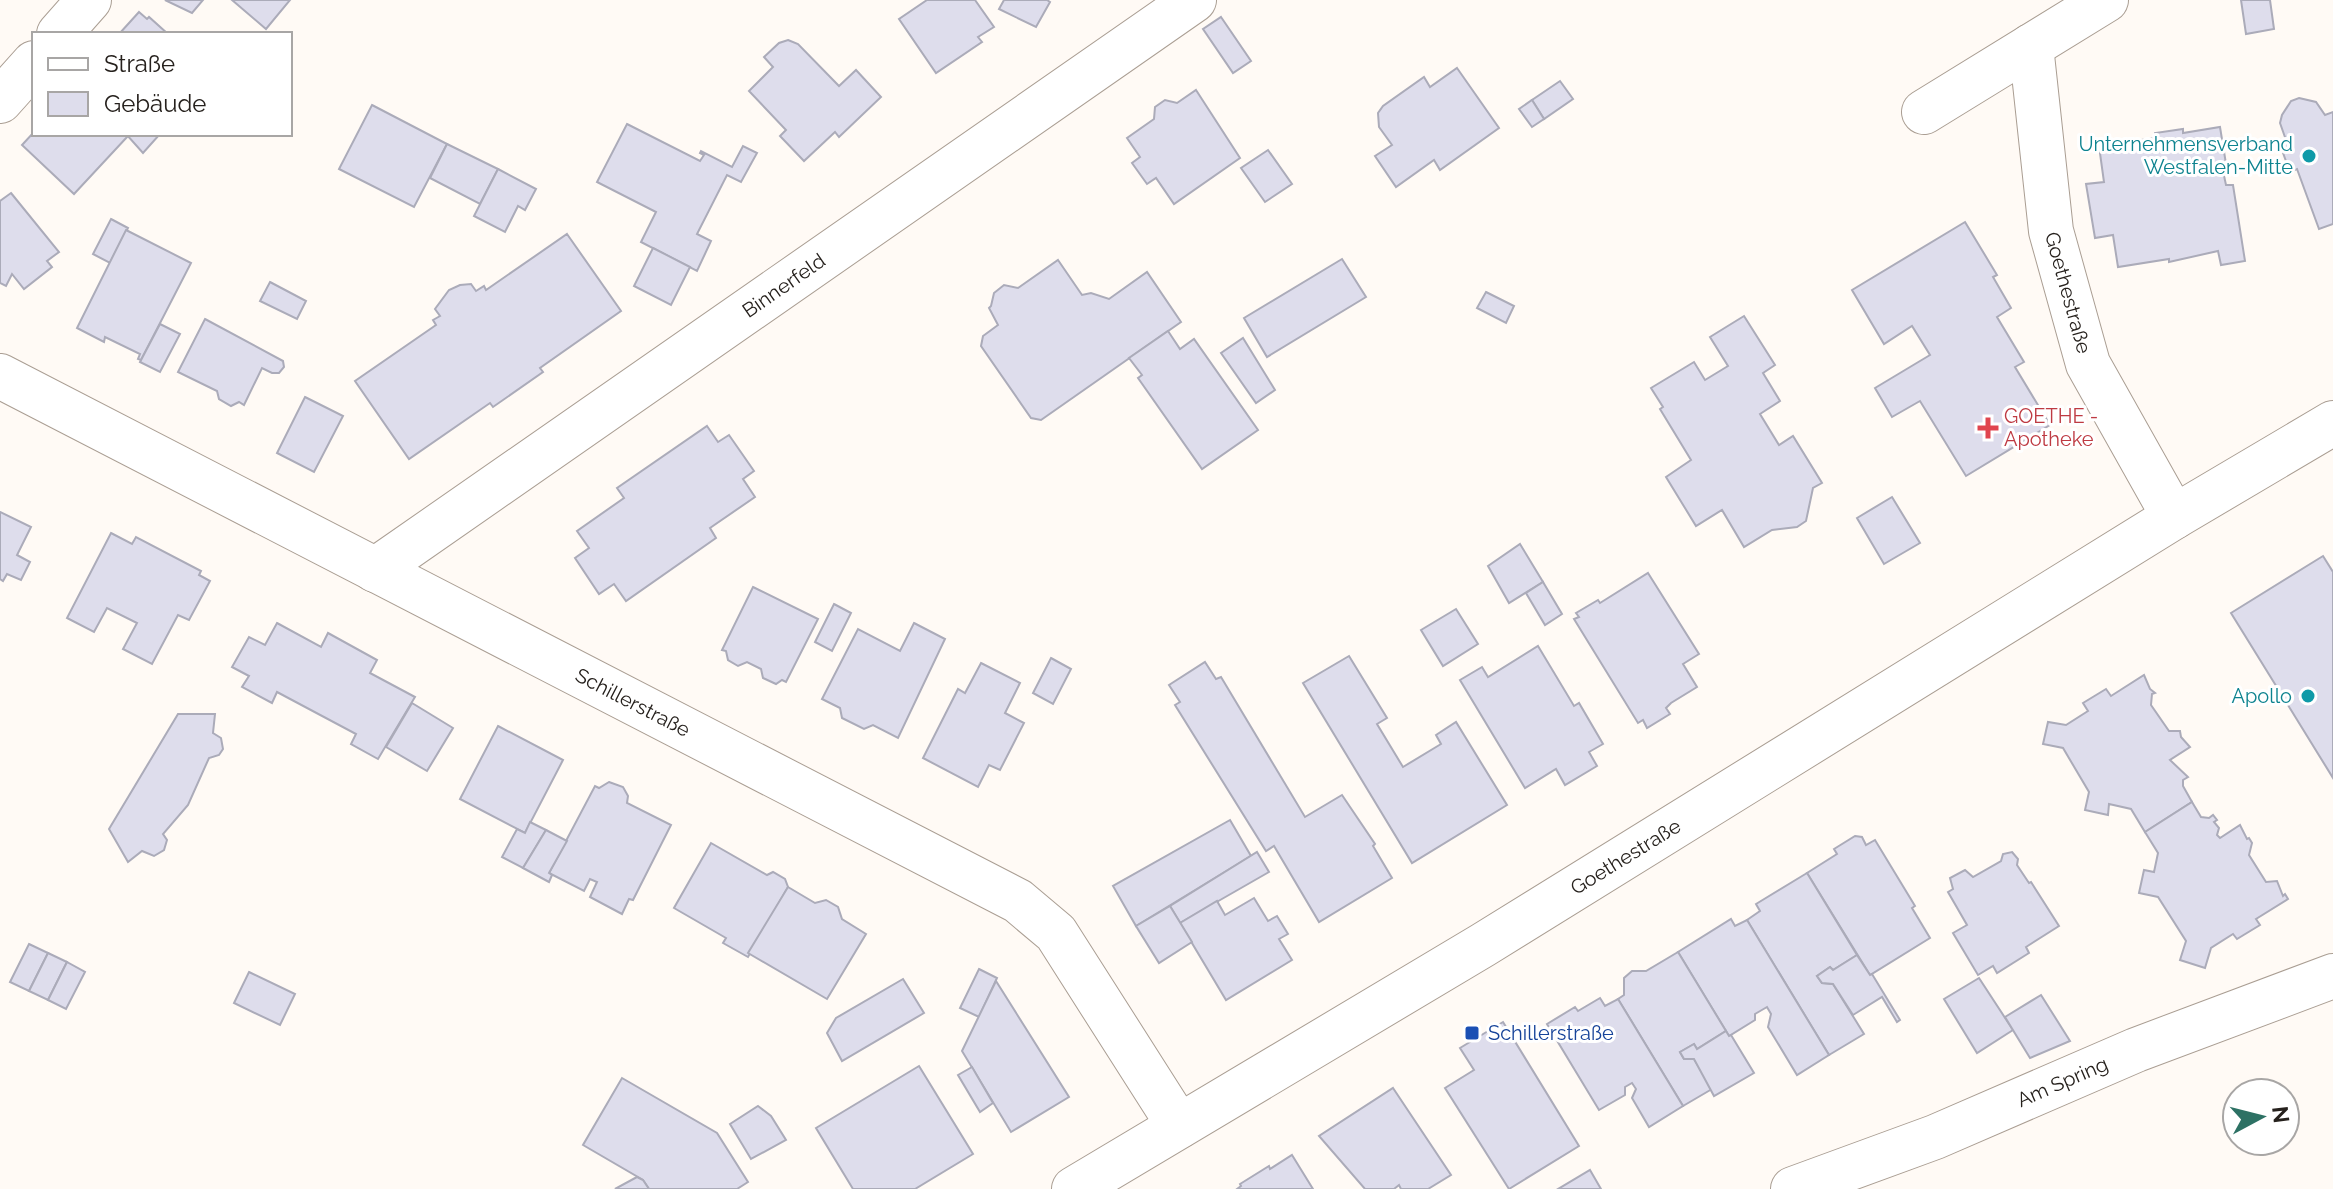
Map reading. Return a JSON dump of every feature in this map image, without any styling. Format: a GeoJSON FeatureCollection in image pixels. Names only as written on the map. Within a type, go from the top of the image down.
{"type":"FeatureCollection","features":[{"type":"Feature","properties":{"kind":"street"},"geometry":{"type":"LineString","coordinates":[[61,32],[89,0]]}},
{"type":"Feature","properties":{"kind":"street","name":"Binnerfeld"},"geometry":{"type":"LineString","coordinates":[[375,570],[1194,0]]}},
{"type":"Feature","properties":{"kind":"street"},"geometry":{"type":"LineString","coordinates":[[1924,112],[2106,0]]}},
{"type":"Feature","properties":{"kind":"street","name":"Goethestraße"},"geometry":{"type":"LineString","coordinates":[[2031,46],[2051,231],[2088,364],[2174,517]]}},
{"type":"Feature","properties":{"kind":"street"},"geometry":{"type":"LineString","coordinates":[[0,101],[32,65]]}},
{"type":"Feature","properties":{"kind":"street","name":"Schillerstraße"},"geometry":{"type":"LineString","coordinates":[[0,376],[1018,901],[1056,933],[1179,1126]]}},
{"type":"Feature","properties":{"kind":"street","name":"Goethestraße"},"geometry":{"type":"LineString","coordinates":[[1074,1189],[1483,945],[2174,517],[2333,423]]}},
{"type":"Feature","properties":{"kind":"street","name":"Am Spring"},"geometry":{"type":"LineString","coordinates":[[1793,1189],[1935,1137],[2136,1050],[2333,976]]}},
{"type":"Feature","properties":{"kind":"building"},"geometry":{"type":"Polygon","coordinates":[[[165,0],[203,0],[192,13],[165,0]]]}},
{"type":"Feature","properties":{"kind":"building"},"geometry":{"type":"Polygon","coordinates":[[[232,0],[290,0],[266,29],[232,0]]]}},
{"type":"Feature","properties":{"kind":"building"},"geometry":{"type":"Polygon","coordinates":[[[927,0],[975,0],[994,27],[978,37],[982,42],[936,73],[899,19],[927,0]]]}},
{"type":"Feature","properties":{"kind":"building"},"geometry":{"type":"Polygon","coordinates":[[[1004,0],[1050,2],[1036,27],[999,9],[1004,0]]]}},
{"type":"Feature","properties":{"kind":"building"},"geometry":{"type":"Polygon","coordinates":[[[2241,0],[2270,0],[2274,29],[2246,34],[2241,0]]]}},
{"type":"Feature","properties":{"kind":"building"},"geometry":{"type":"Polygon","coordinates":[[[139,12],[166,32],[121,32],[139,12]]]}},
{"type":"Feature","properties":{"kind":"building"},"geometry":{"type":"Polygon","coordinates":[[[1221,17],[1251,61],[1233,73],[1203,29],[1221,17]]]}},
{"type":"Feature","properties":{"kind":"building"},"geometry":{"type":"Polygon","coordinates":[[[788,40],[798,44],[839,86],[856,70],[881,97],[839,137],[835,132],[804,161],[780,136],[786,130],[749,91],[773,67],[764,57],[779,43],[788,40]]]}},
{"type":"Feature","properties":{"kind":"building"},"geometry":{"type":"Polygon","coordinates":[[[1457,68],[1499,128],[1440,170],[1434,160],[1396,187],[1375,156],[1392,145],[1379,127],[1378,113],[1383,106],[1424,77],[1430,87],[1457,68]]]}},
{"type":"Feature","properties":{"kind":"building"},"geometry":{"type":"Polygon","coordinates":[[[1560,81],[1573,99],[1544,119],[1532,100],[1560,81]]]}},
{"type":"Feature","properties":{"kind":"building"},"geometry":{"type":"Polygon","coordinates":[[[1196,90],[1240,158],[1174,204],[1156,178],[1147,184],[1132,163],[1140,157],[1127,138],[1154,119],[1155,107],[1165,100],[1177,103],[1196,90]]]}},
{"type":"Feature","properties":{"kind":"building","name":"Unternehmensverband Westfalen-Mitte"},"geometry":{"type":"Polygon","coordinates":[[[2299,98],[2316,102],[2325,115],[2333,112],[2333,224],[2319,229],[2297,169],[2290,172],[2279,142],[2286,140],[2280,123],[2282,115],[2291,101],[2299,98]]]}},
{"type":"Feature","properties":{"kind":"building"},"geometry":{"type":"Polygon","coordinates":[[[1532,100],[1544,119],[1532,127],[1519,109],[1532,100]]]}},
{"type":"Feature","properties":{"kind":"building"},"geometry":{"type":"Polygon","coordinates":[[[372,105],[447,144],[414,207],[339,169],[372,105]]]}},
{"type":"Feature","properties":{"kind":"building"},"geometry":{"type":"Polygon","coordinates":[[[627,124],[700,161],[704,155],[701,151],[732,167],[743,146],[757,153],[741,182],[727,175],[697,234],[711,241],[697,271],[641,242],[656,212],[597,182],[627,124]]]}},
{"type":"Feature","properties":{"kind":"building"},"geometry":{"type":"Polygon","coordinates":[[[2220,127],[2227,170],[2223,171],[2226,185],[2233,185],[2245,261],[2221,265],[2218,251],[2169,262],[2169,259],[2118,267],[2113,235],[2095,238],[2086,184],[2104,182],[2099,146],[2155,138],[2155,133],[2183,129],[2183,133],[2220,127]]]}},
{"type":"Feature","properties":{"kind":"building"},"geometry":{"type":"Polygon","coordinates":[[[32,134],[128,136],[74,194],[22,145],[32,134]]]}},
{"type":"Feature","properties":{"kind":"building"},"geometry":{"type":"Polygon","coordinates":[[[128,136],[158,136],[143,153],[128,136]]]}},
{"type":"Feature","properties":{"kind":"building"},"geometry":{"type":"Polygon","coordinates":[[[447,144],[498,169],[480,204],[430,178],[447,144]]]}},
{"type":"Feature","properties":{"kind":"building"},"geometry":{"type":"Polygon","coordinates":[[[1268,150],[1292,184],[1265,202],[1241,168],[1268,150]]]}},
{"type":"Feature","properties":{"kind":"building"},"geometry":{"type":"Polygon","coordinates":[[[498,169],[536,189],[525,210],[518,206],[505,232],[474,216],[498,169]]]}},
{"type":"Feature","properties":{"kind":"building"},"geometry":{"type":"Polygon","coordinates":[[[11,193],[59,252],[47,261],[52,267],[24,289],[12,274],[6,286],[0,283],[0,201],[11,193]]]}},
{"type":"Feature","properties":{"kind":"building"},"geometry":{"type":"Polygon","coordinates":[[[111,219],[128,228],[110,263],[93,254],[111,219]]]}},
{"type":"Feature","properties":{"kind":"building"},"geometry":{"type":"Polygon","coordinates":[[[1965,222],[1997,275],[1993,277],[2011,308],[1997,317],[2024,362],[2015,367],[2050,425],[1966,476],[1920,401],[1892,417],[1875,388],[1930,355],[1912,326],[1884,344],[1852,290],[1965,222]]]}},
{"type":"Feature","properties":{"kind":"building"},"geometry":{"type":"Polygon","coordinates":[[[126,230],[191,263],[141,360],[138,359],[140,354],[105,337],[104,342],[77,328],[126,230]]]}},
{"type":"Feature","properties":{"kind":"building"},"geometry":{"type":"Polygon","coordinates":[[[567,234],[621,311],[540,368],[543,372],[493,407],[490,403],[409,459],[355,381],[436,325],[433,320],[440,316],[435,309],[449,290],[471,284],[476,291],[484,286],[486,290],[567,234]]]}},
{"type":"Feature","properties":{"kind":"building"},"geometry":{"type":"Polygon","coordinates":[[[653,248],[690,267],[671,305],[634,286],[653,248]]]}},
{"type":"Feature","properties":{"kind":"building"},"geometry":{"type":"Polygon","coordinates":[[[1342,259],[1366,297],[1267,357],[1244,318],[1342,259]]]}},
{"type":"Feature","properties":{"kind":"building"},"geometry":{"type":"Polygon","coordinates":[[[1058,260],[1082,295],[1091,293],[1109,299],[1147,272],[1181,322],[1041,420],[1031,418],[981,346],[983,336],[998,325],[989,308],[994,293],[1004,285],[1018,288],[1058,260]]]}},
{"type":"Feature","properties":{"kind":"building"},"geometry":{"type":"Polygon","coordinates":[[[270,282],[306,301],[297,319],[260,301],[270,282]]]}},
{"type":"Feature","properties":{"kind":"building"},"geometry":{"type":"Polygon","coordinates":[[[1486,292],[1514,306],[1506,323],[1477,308],[1486,292]]]}},
{"type":"Feature","properties":{"kind":"building"},"geometry":{"type":"Polygon","coordinates":[[[1744,316],[1775,365],[1763,373],[1780,401],[1760,414],[1779,445],[1793,436],[1822,483],[1813,488],[1806,521],[1797,527],[1772,530],[1744,547],[1722,510],[1696,526],[1666,477],[1691,460],[1651,388],[1694,362],[1705,380],[1728,366],[1710,337],[1744,316]]]}},
{"type":"Feature","properties":{"kind":"building"},"geometry":{"type":"Polygon","coordinates":[[[205,319],[283,361],[284,367],[279,373],[262,368],[244,405],[239,402],[231,406],[219,399],[217,391],[178,372],[205,319]]]}},
{"type":"Feature","properties":{"kind":"building"},"geometry":{"type":"Polygon","coordinates":[[[160,324],[180,334],[160,372],[140,362],[160,324]]]}},
{"type":"Feature","properties":{"kind":"building"},"geometry":{"type":"Polygon","coordinates":[[[1168,331],[1180,349],[1194,339],[1258,430],[1202,469],[1138,378],[1142,375],[1129,358],[1168,331]]]}},
{"type":"Feature","properties":{"kind":"building"},"geometry":{"type":"Polygon","coordinates":[[[1243,338],[1275,390],[1256,403],[1221,353],[1243,338]]]}},
{"type":"Feature","properties":{"kind":"building"},"geometry":{"type":"Polygon","coordinates":[[[305,397],[343,416],[314,472],[277,453],[305,397]]]}},
{"type":"Feature","properties":{"kind":"building"},"geometry":{"type":"Polygon","coordinates":[[[707,426],[718,442],[729,435],[754,471],[743,479],[755,497],[710,528],[716,538],[626,601],[614,584],[599,594],[575,558],[589,548],[577,531],[624,498],[617,488],[707,426]]]}},
{"type":"Feature","properties":{"kind":"building"},"geometry":{"type":"Polygon","coordinates":[[[1892,497],[1920,543],[1884,564],[1857,518],[1892,497]]]}},
{"type":"Feature","properties":{"kind":"building"},"geometry":{"type":"Polygon","coordinates":[[[0,512],[31,527],[17,555],[30,562],[21,580],[7,574],[3,581],[0,579],[0,512]]]}},
{"type":"Feature","properties":{"kind":"building"},"geometry":{"type":"Polygon","coordinates":[[[111,533],[132,544],[136,537],[201,571],[199,575],[210,581],[189,620],[178,615],[152,664],[123,649],[137,623],[107,608],[94,632],[67,618],[111,533]]]}},
{"type":"Feature","properties":{"kind":"building"},"geometry":{"type":"Polygon","coordinates":[[[1520,544],[1543,582],[1509,603],[1488,566],[1520,544]]]}},
{"type":"Feature","properties":{"kind":"building","name":"Apollo"},"geometry":{"type":"Polygon","coordinates":[[[2323,556],[2333,572],[2333,778],[2231,613],[2323,556]]]}},
{"type":"Feature","properties":{"kind":"building"},"geometry":{"type":"Polygon","coordinates":[[[1648,573],[1699,654],[1683,664],[1697,687],[1671,703],[1666,708],[1670,714],[1647,728],[1643,720],[1638,723],[1574,619],[1579,617],[1576,613],[1598,600],[1600,603],[1648,573]]]}},
{"type":"Feature","properties":{"kind":"building"},"geometry":{"type":"Polygon","coordinates":[[[1543,582],[1562,614],[1545,625],[1526,593],[1543,582]]]}},
{"type":"Feature","properties":{"kind":"building"},"geometry":{"type":"Polygon","coordinates":[[[753,587],[818,619],[786,682],[782,680],[776,684],[763,678],[761,669],[747,662],[738,666],[728,660],[726,651],[722,650],[753,587]]]}},
{"type":"Feature","properties":{"kind":"building"},"geometry":{"type":"Polygon","coordinates":[[[834,604],[851,613],[832,651],[815,642],[834,604]]]}},
{"type":"Feature","properties":{"kind":"building"},"geometry":{"type":"Polygon","coordinates":[[[1456,609],[1478,644],[1443,666],[1421,630],[1456,609]]]}},
{"type":"Feature","properties":{"kind":"building"},"geometry":{"type":"Polygon","coordinates":[[[277,623],[321,647],[328,633],[377,660],[370,673],[415,697],[378,759],[351,744],[356,734],[277,692],[272,703],[242,687],[249,676],[232,667],[249,637],[265,645],[277,623]]]}},
{"type":"Feature","properties":{"kind":"building"},"geometry":{"type":"Polygon","coordinates":[[[914,623],[945,639],[898,738],[873,725],[864,729],[842,718],[840,708],[822,699],[858,629],[900,651],[914,623]]]}},
{"type":"Feature","properties":{"kind":"building"},"geometry":{"type":"Polygon","coordinates":[[[1538,646],[1574,706],[1579,703],[1603,744],[1589,752],[1597,766],[1565,785],[1556,769],[1525,788],[1460,680],[1482,667],[1488,677],[1538,646]]]}},
{"type":"Feature","properties":{"kind":"building"},"geometry":{"type":"Polygon","coordinates":[[[1349,656],[1387,718],[1377,724],[1403,767],[1441,744],[1436,735],[1456,722],[1507,805],[1412,863],[1303,683],[1349,656]]]}},
{"type":"Feature","properties":{"kind":"building"},"geometry":{"type":"Polygon","coordinates":[[[1051,658],[1071,669],[1053,704],[1033,693],[1051,658]]]}},
{"type":"Feature","properties":{"kind":"building"},"geometry":{"type":"Polygon","coordinates":[[[1205,662],[1216,679],[1221,677],[1305,817],[1342,795],[1375,844],[1373,846],[1392,878],[1319,922],[1274,846],[1266,851],[1175,705],[1180,702],[1169,685],[1205,662]]]}},
{"type":"Feature","properties":{"kind":"building"},"geometry":{"type":"Polygon","coordinates":[[[981,663],[1020,683],[1005,713],[1024,723],[1000,770],[989,765],[978,787],[923,758],[958,689],[965,693],[981,663]]]}},
{"type":"Feature","properties":{"kind":"building"},"geometry":{"type":"Polygon","coordinates":[[[2144,675],[2155,693],[2152,694],[2151,705],[2169,731],[2180,731],[2190,747],[2170,760],[2188,777],[2183,780],[2183,786],[2192,802],[2145,832],[2131,809],[2109,804],[2108,815],[2085,810],[2089,792],[2063,748],[2043,744],[2048,722],[2066,725],[2088,711],[2083,703],[2106,689],[2111,696],[2144,675]]]}},
{"type":"Feature","properties":{"kind":"building"},"geometry":{"type":"Polygon","coordinates":[[[412,703],[453,728],[427,771],[386,747],[412,703]]]}},
{"type":"Feature","properties":{"kind":"building"},"geometry":{"type":"Polygon","coordinates":[[[178,714],[215,714],[213,733],[221,738],[223,749],[219,755],[209,758],[188,805],[163,834],[167,840],[164,850],[154,856],[142,851],[128,862],[109,829],[178,714]]]}},
{"type":"Feature","properties":{"kind":"building"},"geometry":{"type":"Polygon","coordinates":[[[498,726],[563,760],[525,833],[460,799],[498,726]]]}},
{"type":"Feature","properties":{"kind":"building"},"geometry":{"type":"Polygon","coordinates":[[[609,782],[623,787],[628,796],[627,803],[671,825],[633,900],[629,899],[622,914],[590,897],[597,882],[590,879],[584,891],[549,873],[595,786],[599,788],[609,782]]]}},
{"type":"Feature","properties":{"kind":"building"},"geometry":{"type":"Polygon","coordinates":[[[2192,802],[2201,817],[2213,815],[2217,820],[2214,822],[2219,828],[2217,835],[2220,838],[2240,825],[2252,843],[2249,855],[2266,882],[2277,881],[2283,896],[2285,894],[2288,899],[2256,919],[2260,925],[2237,939],[2233,934],[2211,948],[2205,968],[2180,960],[2186,941],[2158,897],[2139,893],[2144,870],[2154,872],[2158,853],[2145,832],[2192,802]]]}},
{"type":"Feature","properties":{"kind":"building"},"geometry":{"type":"Polygon","coordinates":[[[1230,820],[1251,856],[1136,926],[1113,886],[1230,820]]]}},
{"type":"Feature","properties":{"kind":"building"},"geometry":{"type":"Polygon","coordinates":[[[530,822],[546,830],[523,868],[502,857],[517,829],[525,833],[530,822]]]}},
{"type":"Feature","properties":{"kind":"building"},"geometry":{"type":"Polygon","coordinates":[[[546,830],[567,841],[549,873],[552,875],[549,882],[523,868],[546,830]]]}},
{"type":"Feature","properties":{"kind":"building"},"geometry":{"type":"Polygon","coordinates":[[[1855,836],[1862,837],[1866,845],[1875,840],[1915,906],[1912,908],[1930,938],[1870,975],[1807,873],[1837,854],[1834,849],[1855,836]]]}},
{"type":"Feature","properties":{"kind":"building"},"geometry":{"type":"Polygon","coordinates":[[[711,843],[767,875],[773,872],[785,879],[788,887],[748,957],[723,943],[726,938],[674,908],[711,843]]]}},
{"type":"Feature","properties":{"kind":"building"},"geometry":{"type":"Polygon","coordinates":[[[1257,852],[1269,872],[1180,923],[1170,906],[1257,852]]]}},
{"type":"Feature","properties":{"kind":"building"},"geometry":{"type":"Polygon","coordinates":[[[2012,852],[2018,859],[2017,865],[2059,926],[2026,947],[2029,953],[1997,973],[1993,966],[1978,975],[1953,933],[1967,925],[1948,892],[1953,889],[1950,878],[1965,870],[1973,877],[2001,861],[2003,854],[2012,852]]]}},
{"type":"Feature","properties":{"kind":"building"},"geometry":{"type":"Polygon","coordinates":[[[1807,873],[1857,955],[1817,976],[1822,983],[1833,984],[1864,1034],[1829,1055],[1747,920],[1760,911],[1756,904],[1807,873]]]}},
{"type":"Feature","properties":{"kind":"building"},"geometry":{"type":"Polygon","coordinates":[[[788,887],[815,903],[826,900],[838,907],[842,919],[866,934],[827,999],[748,953],[788,887]]]}},
{"type":"Feature","properties":{"kind":"building"},"geometry":{"type":"Polygon","coordinates":[[[1254,898],[1268,921],[1277,916],[1288,934],[1279,939],[1292,960],[1226,1000],[1180,923],[1217,901],[1225,915],[1254,898]]]}},
{"type":"Feature","properties":{"kind":"building"},"geometry":{"type":"Polygon","coordinates":[[[1170,906],[1192,942],[1159,963],[1136,926],[1170,906]]]}},
{"type":"Feature","properties":{"kind":"building"},"geometry":{"type":"Polygon","coordinates":[[[1731,919],[1735,926],[1747,920],[1829,1055],[1797,1075],[1768,1027],[1771,1014],[1767,1007],[1755,1014],[1755,1020],[1729,1036],[1678,952],[1731,919]]]}},
{"type":"Feature","properties":{"kind":"building"},"geometry":{"type":"Polygon","coordinates":[[[29,944],[48,953],[29,991],[10,982],[29,944]]]}},
{"type":"Feature","properties":{"kind":"building"},"geometry":{"type":"Polygon","coordinates":[[[1678,952],[1726,1031],[1697,1049],[1694,1044],[1680,1052],[1684,1059],[1694,1059],[1712,1089],[1683,1106],[1618,999],[1624,995],[1624,978],[1632,971],[1646,971],[1678,952]]]}},
{"type":"Feature","properties":{"kind":"building"},"geometry":{"type":"Polygon","coordinates":[[[48,953],[67,962],[48,1000],[29,991],[48,953]]]}},
{"type":"Feature","properties":{"kind":"building"},"geometry":{"type":"Polygon","coordinates":[[[1857,955],[1900,1020],[1897,1022],[1882,997],[1853,1015],[1833,984],[1822,983],[1817,976],[1857,955]]]}},
{"type":"Feature","properties":{"kind":"building"},"geometry":{"type":"Polygon","coordinates":[[[67,962],[85,972],[66,1009],[48,1000],[67,962]]]}},
{"type":"Feature","properties":{"kind":"building"},"geometry":{"type":"Polygon","coordinates":[[[979,969],[997,978],[979,1017],[960,1008],[979,969]]]}},
{"type":"Feature","properties":{"kind":"building"},"geometry":{"type":"Polygon","coordinates":[[[249,972],[295,994],[280,1025],[234,1003],[249,972]]]}},
{"type":"Feature","properties":{"kind":"building"},"geometry":{"type":"Polygon","coordinates":[[[1979,978],[2013,1030],[1977,1053],[1944,999],[1979,978]]]}},
{"type":"Feature","properties":{"kind":"building"},"geometry":{"type":"Polygon","coordinates":[[[903,979],[924,1013],[842,1061],[827,1033],[836,1018],[903,979]]]}},
{"type":"Feature","properties":{"kind":"building"},"geometry":{"type":"Polygon","coordinates":[[[996,981],[1069,1097],[1011,1132],[962,1051],[996,981]]]}},
{"type":"Feature","properties":{"kind":"building"},"geometry":{"type":"Polygon","coordinates":[[[2041,995],[2070,1041],[2030,1058],[2005,1017],[2041,995]]]}},
{"type":"Feature","properties":{"kind":"building"},"geometry":{"type":"Polygon","coordinates":[[[1600,998],[1605,1006],[1618,999],[1683,1106],[1649,1127],[1632,1098],[1636,1089],[1632,1083],[1625,1087],[1625,1095],[1599,1110],[1547,1024],[1575,1007],[1578,1011],[1600,998]]]}},
{"type":"Feature","properties":{"kind":"building"},"geometry":{"type":"Polygon","coordinates":[[[1503,1022],[1579,1146],[1509,1189],[1445,1088],[1474,1070],[1460,1048],[1503,1022]]]}},
{"type":"Feature","properties":{"kind":"building"},"geometry":{"type":"Polygon","coordinates":[[[1726,1031],[1754,1073],[1714,1096],[1694,1059],[1684,1059],[1680,1052],[1694,1044],[1697,1049],[1726,1031]]]}},
{"type":"Feature","properties":{"kind":"building"},"geometry":{"type":"Polygon","coordinates":[[[919,1066],[973,1154],[915,1189],[853,1189],[816,1128],[919,1066]]]}},
{"type":"Feature","properties":{"kind":"building"},"geometry":{"type":"Polygon","coordinates":[[[972,1067],[993,1103],[980,1112],[958,1075],[972,1067]]]}},
{"type":"Feature","properties":{"kind":"building"},"geometry":{"type":"Polygon","coordinates":[[[622,1078],[717,1133],[748,1182],[737,1189],[649,1189],[643,1180],[583,1145],[622,1078]]]}},
{"type":"Feature","properties":{"kind":"building"},"geometry":{"type":"Polygon","coordinates":[[[1393,1088],[1451,1175],[1428,1189],[1401,1189],[1399,1185],[1394,1189],[1365,1189],[1319,1136],[1393,1088]]]}},
{"type":"Feature","properties":{"kind":"building"},"geometry":{"type":"Polygon","coordinates":[[[758,1106],[771,1116],[786,1140],[751,1159],[730,1124],[758,1106]]]}},
{"type":"Feature","properties":{"kind":"building"},"geometry":{"type":"Polygon","coordinates":[[[1292,1155],[1313,1189],[1237,1189],[1269,1166],[1270,1169],[1292,1155]]]}},
{"type":"Feature","properties":{"kind":"building"},"geometry":{"type":"Polygon","coordinates":[[[1590,1170],[1601,1189],[1558,1189],[1590,1170]]]}},
{"type":"Feature","properties":{"kind":"building"},"geometry":{"type":"Polygon","coordinates":[[[637,1177],[649,1189],[615,1189],[637,1177]]]}},
{"type":"Feature","properties":{"kind":"place","name":"Unternehmensverband Westfalen-Mitte"},"geometry":{"type":"Point","coordinates":[2309,156]}},
{"type":"Feature","properties":{"kind":"place","name":"GOETHE - Apotheke"},"geometry":{"type":"Point","coordinates":[1988,428]}},
{"type":"Feature","properties":{"kind":"place","name":"Apollo"},"geometry":{"type":"Point","coordinates":[2308,696]}},
{"type":"Feature","properties":{"kind":"place","name":"Schillerstraße"},"geometry":{"type":"Point","coordinates":[1472,1033]}}]}
